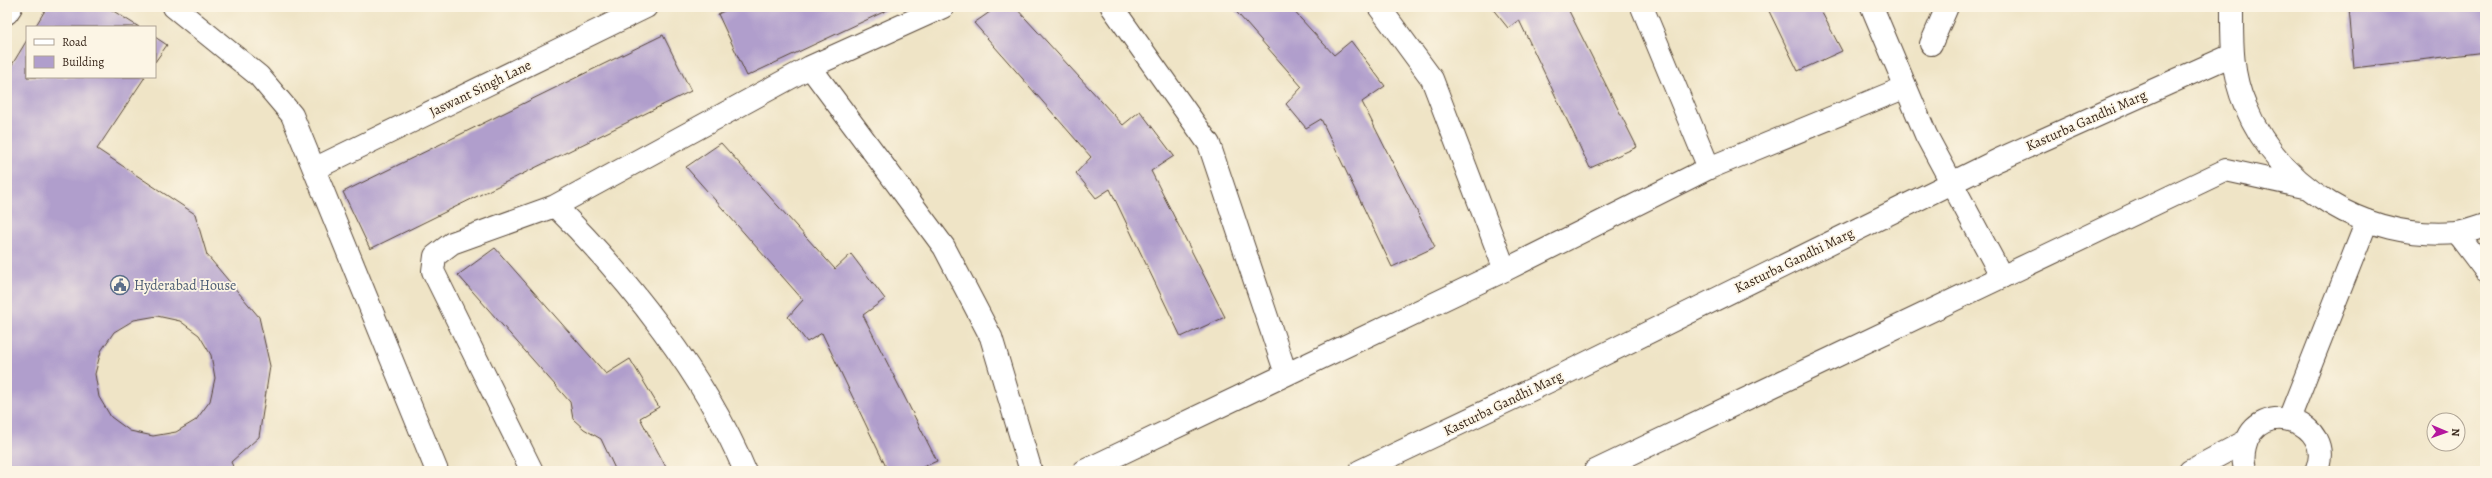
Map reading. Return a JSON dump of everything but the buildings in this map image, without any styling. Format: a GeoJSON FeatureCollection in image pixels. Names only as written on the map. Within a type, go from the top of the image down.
{"type":"FeatureCollection","features":[{"type":"Feature","properties":{"kind":"main road"},"geometry":{"type":"LineString","coordinates":[[7,13],[11,7]]}},
{"type":"Feature","properties":{"kind":"main road"},"geometry":{"type":"LineString","coordinates":[[174,7],[259,76],[292,115],[437,471]]}},
{"type":"Feature","properties":{"kind":"main road","name":"Jaswant Singh Lane"},"geometry":{"type":"LineString","coordinates":[[314,169],[646,7]]}},
{"type":"Feature","properties":{"kind":"main road"},"geometry":{"type":"LineString","coordinates":[[532,471],[433,271],[435,256],[452,243],[555,206],[810,67],[943,7]]}},
{"type":"Feature","properties":{"kind":"main road"},"geometry":{"type":"LineString","coordinates":[[1112,7],[1209,144],[1286,374]]}},
{"type":"Feature","properties":{"kind":"main road"},"geometry":{"type":"LineString","coordinates":[[1379,7],[1432,79],[1505,270]]}},
{"type":"Feature","properties":{"kind":"main road"},"geometry":{"type":"LineString","coordinates":[[1642,7],[1709,168]]}},
{"type":"Feature","properties":{"kind":"main road"},"geometry":{"type":"LineString","coordinates":[[1872,7],[1926,135],[1953,182],[2002,277]]}},
{"type":"Feature","properties":{"kind":"main road"},"geometry":{"type":"LineString","coordinates":[[1931,44],[1946,7]]}},
{"type":"Feature","properties":{"kind":"main road"},"geometry":{"type":"LineString","coordinates":[[2232,7],[2232,55],[2244,105],[2269,150],[2304,187],[2350,216],[2402,232],[2457,233],[2485,225]]}},
{"type":"Feature","properties":{"kind":"main road","name":"Kasturba Gandhi Marg"},"geometry":{"type":"LineString","coordinates":[[1360,471],[1558,377],[1953,182],[2232,55]]}},
{"type":"Feature","properties":{"kind":"main road"},"geometry":{"type":"LineString","coordinates":[[810,67],[944,247],[991,337],[1031,471]]}},
{"type":"Feature","properties":{"kind":"main road"},"geometry":{"type":"LineString","coordinates":[[1084,471],[1505,270],[1709,168],[1906,87]]}},
{"type":"Feature","properties":{"kind":"main road"},"geometry":{"type":"LineString","coordinates":[[1595,471],[2226,170],[2304,187]]}},
{"type":"Feature","properties":{"kind":"main road"},"geometry":{"type":"LineString","coordinates":[[555,206],[586,236],[676,348],[733,442],[745,471]]}},
{"type":"Feature","properties":{"kind":"main road"},"geometry":{"type":"LineString","coordinates":[[2289,419],[2367,221]]}},
{"type":"Feature","properties":{"kind":"main road"},"geometry":{"type":"LineString","coordinates":[[2457,233],[2485,270]]}},
{"type":"Feature","properties":{"kind":"main road"},"geometry":{"type":"LineString","coordinates":[[2246,471],[2243,454],[2246,441],[2253,430],[2264,422],[2276,418],[2289,419],[2301,424],[2311,432],[2318,444],[2320,456],[2318,470]]}},
{"type":"Feature","properties":{"kind":"main road"},"geometry":{"type":"LineString","coordinates":[[2190,471],[2246,441]]}},
{"type":"Feature","properties":{"kind":"place","name":"Hyderabad House"},"geometry":{"type":"Point","coordinates":[120,285]}}]}
